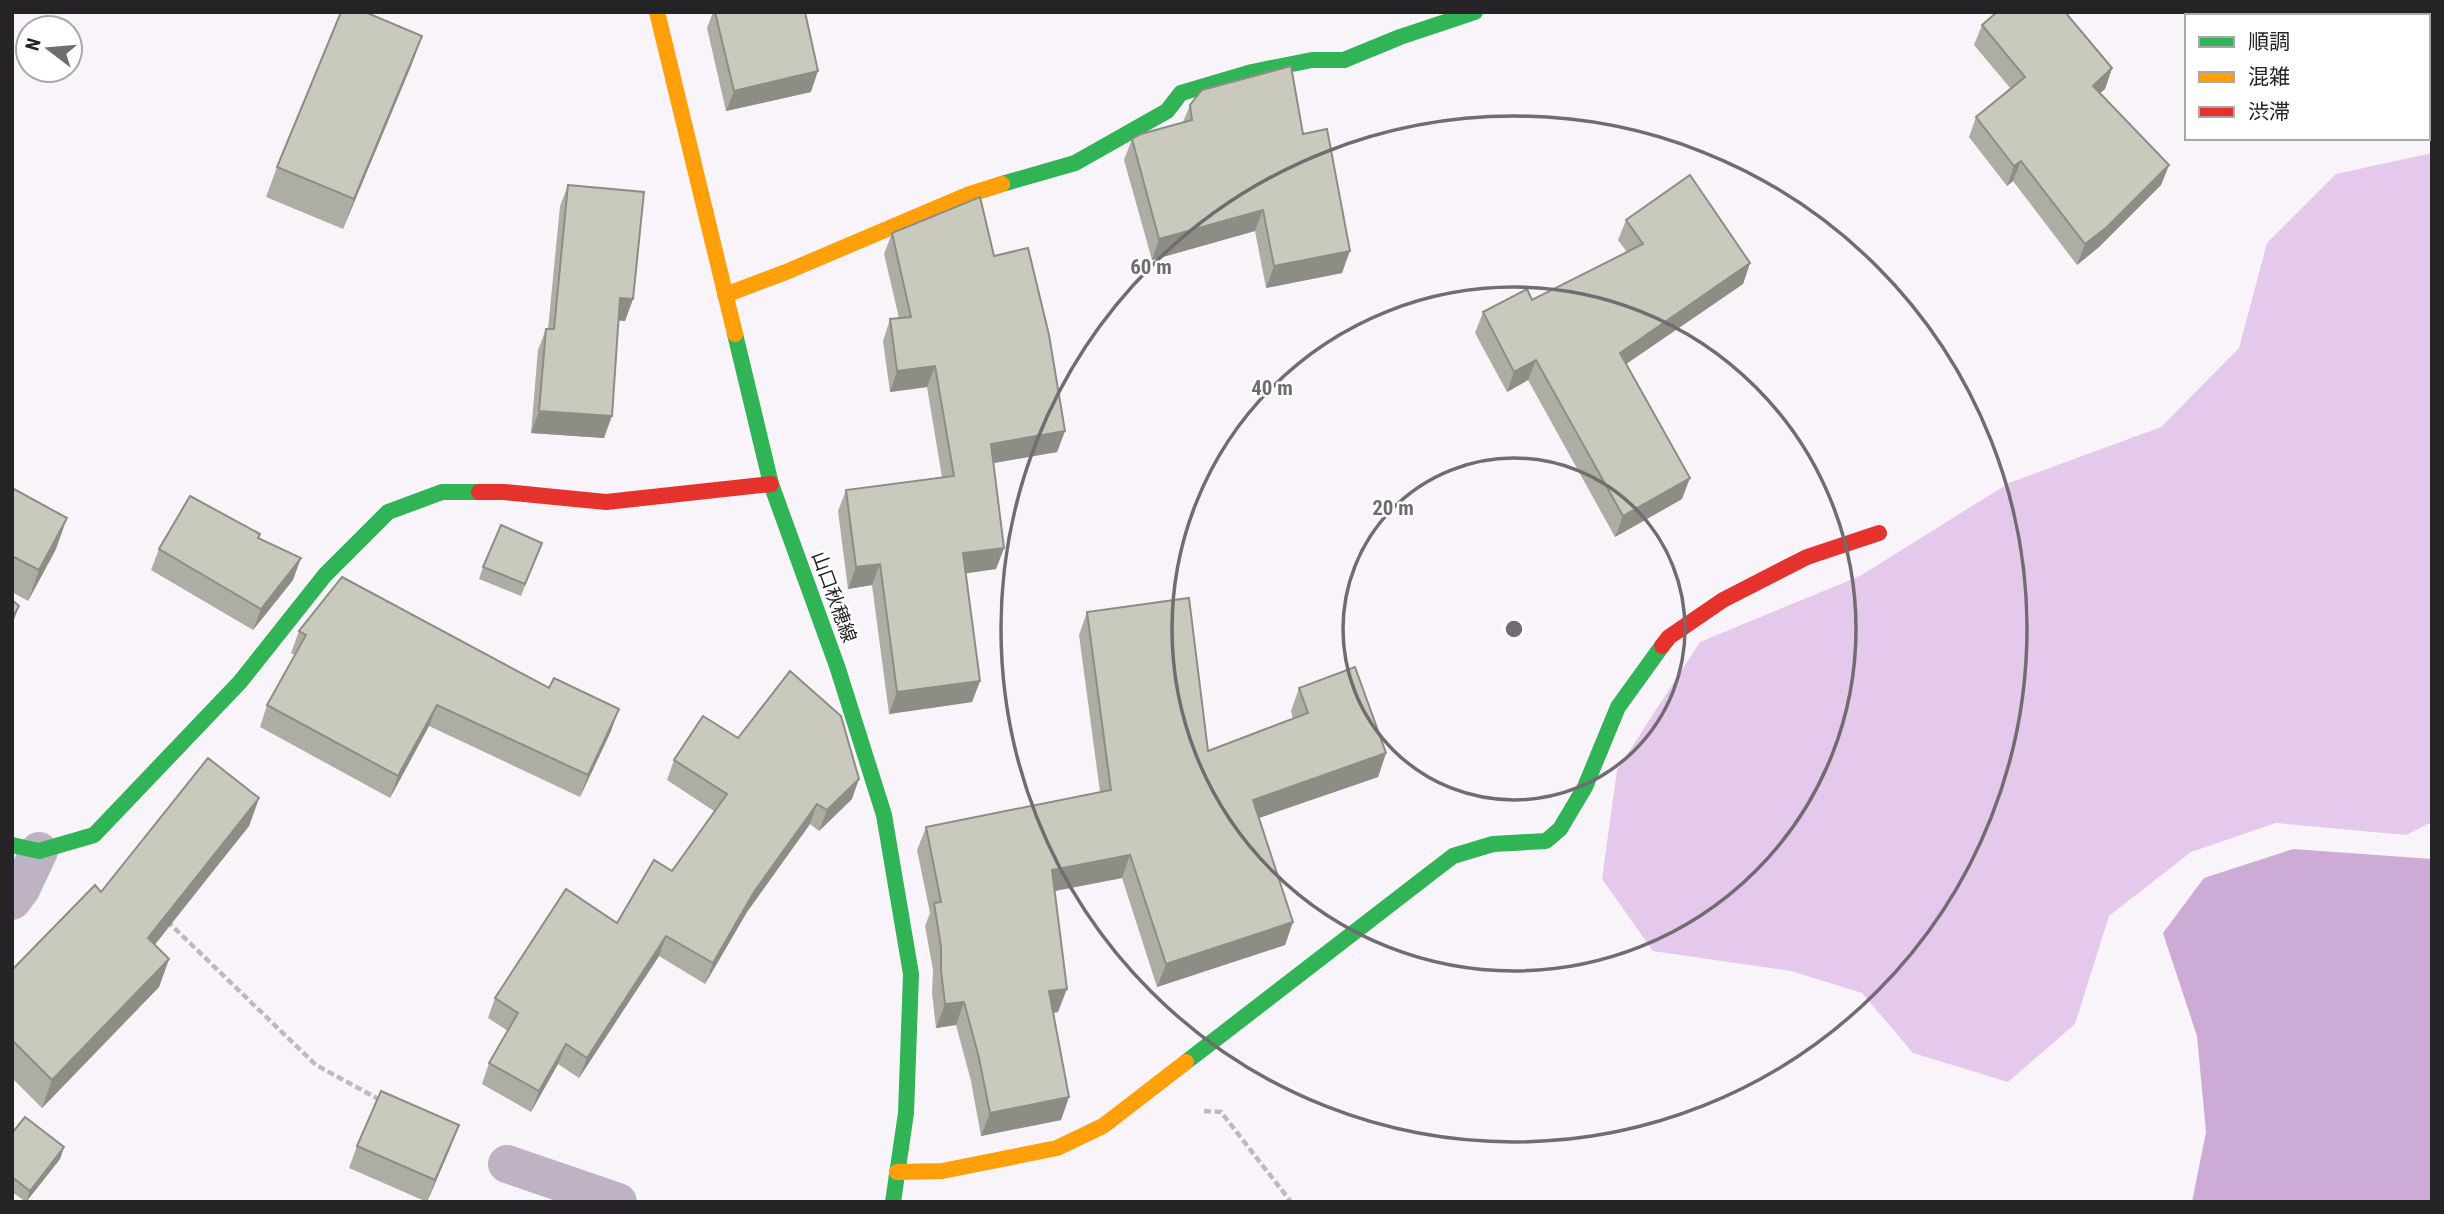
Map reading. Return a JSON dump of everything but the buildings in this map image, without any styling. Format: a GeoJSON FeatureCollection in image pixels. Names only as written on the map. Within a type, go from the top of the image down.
{"type":"FeatureCollection","features":[{"type":"Feature","properties":{"kind":"street","name":"山口秋穂線"},"geometry":{"type":"LineString","coordinates":[[657,12],[771,484],[837,666],[884,815],[911,974],[906,1112],[893,1202]]}},
{"type":"Feature","properties":{"kind":"street"},"geometry":{"type":"LineString","coordinates":[[725,295],[967,195],[1075,163],[1167,111],[1181,93],[1252,72],[1312,60],[1344,60],[1400,37],[1475,12]]}},
{"type":"Feature","properties":{"kind":"street"},"geometry":{"type":"LineString","coordinates":[[12,901],[21,889],[26,848],[94,835],[240,682],[325,575],[388,513],[442,492],[503,492],[606,502],[771,484]]}},
{"type":"Feature","properties":{"kind":"street"},"geometry":{"type":"LineString","coordinates":[[897,1172],[942,1171],[1057,1148],[1103,1126],[1452,856],[1493,844],[1546,841],[1560,829],[1585,788],[1618,707],[1670,637],[1723,600],[1807,557],[1879,533]]}},
{"type":"Feature","properties":{"kind":"street"},"geometry":{"type":"LineString","coordinates":[[507,1164],[618,1202]]}},
{"type":"Feature","properties":{"kind":"path"},"geometry":{"type":"LineString","coordinates":[[162,915],[316,1065],[384,1102]]}},
{"type":"Feature","properties":{"kind":"path"},"geometry":{"type":"LineString","coordinates":[[1156,1084],[1160,1090],[1194,1111],[1221,1112],[1291,1202]]}},
{"type":"Feature","properties":{"kind":"shaded area"},"geometry":{"type":"Polygon","coordinates":[[[2432,153],[2432,822],[2406,835],[2276,823],[2191,852],[2109,916],[2075,1024],[2008,1082],[1913,1053],[1862,993],[1791,971],[1653,951],[1602,879],[1617,770],[1700,642],[1860,576],[2009,483],[2161,427],[2239,348],[2267,243],[2336,174],[2432,153]]]}},
{"type":"Feature","properties":{"kind":"shaded area"},"geometry":{"type":"Polygon","coordinates":[[[2293,849],[2432,859],[2432,1202],[2192,1202],[2206,1132],[2197,1036],[2163,933],[2204,878],[2293,849]]]}},
{"type":"Feature","properties":{"kind":"traffic: fast"},"geometry":{"type":"LineString","coordinates":[[1002,184],[1075,163],[1167,111],[1181,93],[1252,72],[1312,60],[1344,60],[1400,37],[1475,12]]}},
{"type":"Feature","properties":{"kind":"traffic: fast"},"geometry":{"type":"LineString","coordinates":[[735,334],[771,484],[837,666],[884,815],[911,974],[906,1113],[893,1202]]}},
{"type":"Feature","properties":{"kind":"traffic: fast"},"geometry":{"type":"LineString","coordinates":[[12,845],[39,851],[94,835],[240,682],[325,575],[388,512],[442,492],[479,492]]}},
{"type":"Feature","properties":{"kind":"traffic: fast"},"geometry":{"type":"LineString","coordinates":[[1186,1062],[1453,856],[1493,844],[1546,841],[1560,829],[1585,787],[1618,707],[1662,646]]}},
{"type":"Feature","properties":{"kind":"traffic: slow"},"geometry":{"type":"LineString","coordinates":[[657,12],[735,334]]}},
{"type":"Feature","properties":{"kind":"traffic: slow"},"geometry":{"type":"LineString","coordinates":[[725,295],[967,195],[1002,184]]}},
{"type":"Feature","properties":{"kind":"traffic: slow"},"geometry":{"type":"LineString","coordinates":[[897,1172],[942,1171],[1057,1148],[1103,1126],[1186,1062]]}},
{"type":"Feature","properties":{"kind":"traffic: jam"},"geometry":{"type":"LineString","coordinates":[[479,492],[606,502],[771,484]]}},
{"type":"Feature","properties":{"kind":"traffic: jam"},"geometry":{"type":"LineString","coordinates":[[1662,646],[1669,637],[1723,600],[1807,557],[1879,533]]}}]}
